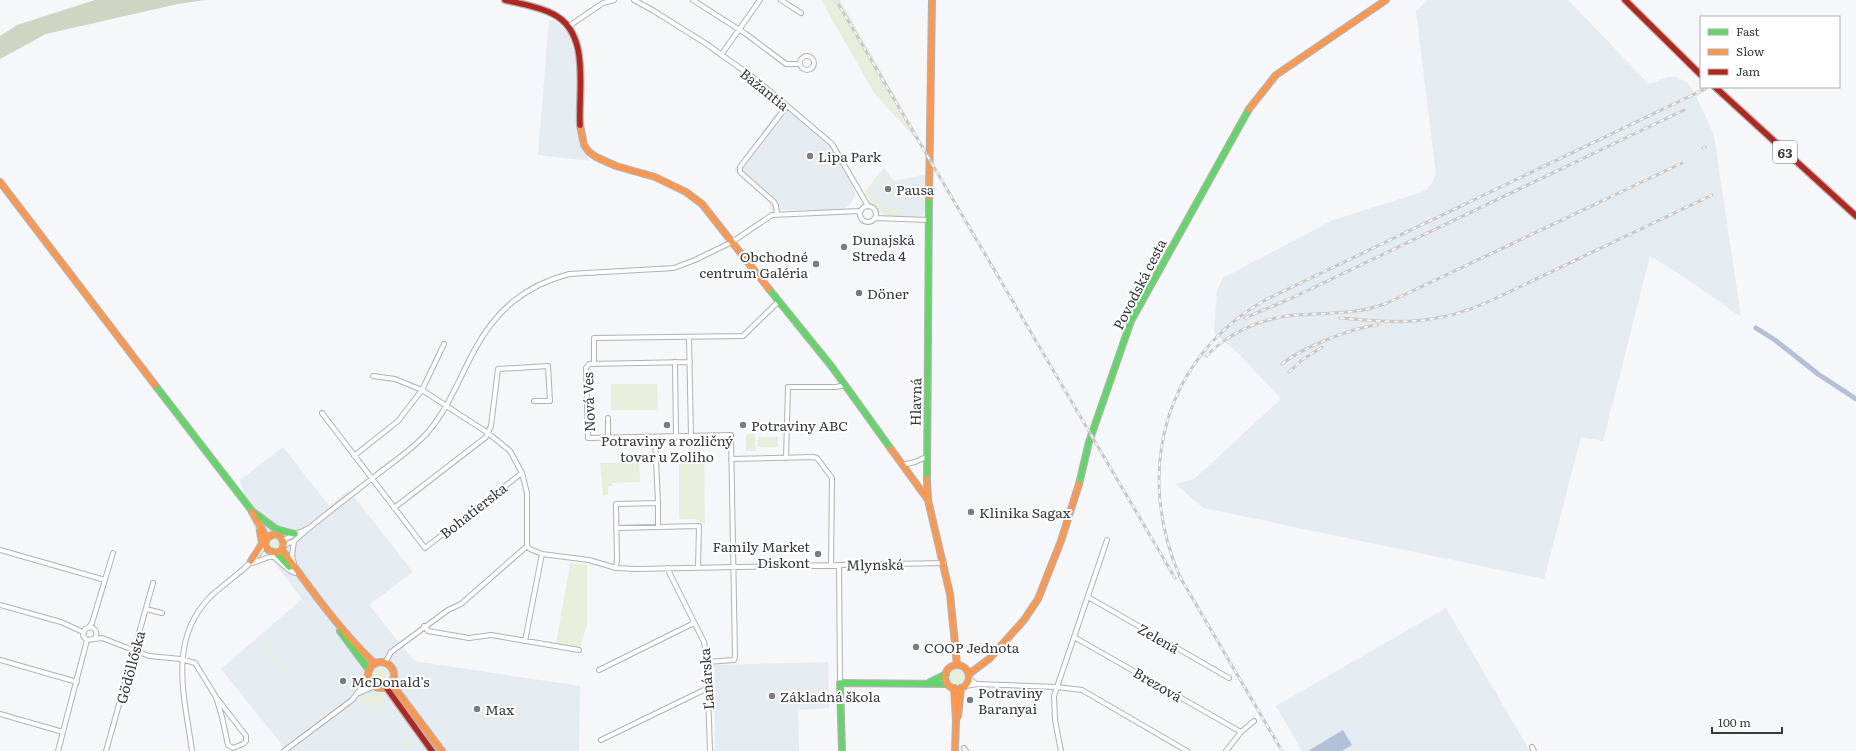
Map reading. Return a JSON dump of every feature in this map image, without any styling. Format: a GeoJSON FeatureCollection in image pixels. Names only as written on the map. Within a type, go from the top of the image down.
{"type":"FeatureCollection","features":[{"type":"Feature","properties":{"kind":"main road"},"geometry":{"type":"LineString","coordinates":[[505,0],[551,12],[569,26],[577,42],[580,54],[581,132],[584,146],[590,153],[601,160],[655,178],[695,198],[709,211],[845,385],[928,500]]}},
{"type":"Feature","properties":{"kind":"main road","name":"Hlavná"},"geometry":{"type":"LineString","coordinates":[[932,0],[926,456],[928,500],[944,563],[953,614],[957,665]]}},
{"type":"Feature","properties":{"kind":"main road","name":"Povodská cesta"},"geometry":{"type":"LineString","coordinates":[[968,674],[989,658],[1024,620],[1038,599],[1061,541],[1078,487],[1089,442],[1131,321],[1240,124],[1255,100],[1276,75],[1386,0]]}},
{"type":"Feature","properties":{"kind":"main road"},"geometry":{"type":"LineString","coordinates":[[1625,0],[1700,74]]}},
{"type":"Feature","properties":{"kind":"main road","name":"63"},"geometry":{"type":"LineString","coordinates":[[1716,88],[1856,216]]}},
{"type":"Feature","properties":{"kind":"main road"},"geometry":{"type":"LineString","coordinates":[[0,182],[252,511],[274,534],[278,535],[295,571]]}},
{"type":"Feature","properties":{"kind":"main road"},"geometry":{"type":"LineString","coordinates":[[252,511],[259,515],[272,528],[294,538]]}},
{"type":"Feature","properties":{"kind":"main road"},"geometry":{"type":"LineString","coordinates":[[252,511],[267,538]]}},
{"type":"Feature","properties":{"kind":"main road"},"geometry":{"type":"LineString","coordinates":[[250,563],[261,547],[262,541],[262,534],[252,511]]}},
{"type":"Feature","properties":{"kind":"main road"},"geometry":{"type":"LineString","coordinates":[[274,534],[267,538],[265,545],[304,580],[358,649],[375,664]]}},
{"type":"Feature","properties":{"kind":"main road"},"geometry":{"type":"LineString","coordinates":[[273,553],[283,545]]}},
{"type":"Feature","properties":{"kind":"main road"},"geometry":{"type":"LineString","coordinates":[[336,622],[354,652],[370,670]]}},
{"type":"Feature","properties":{"kind":"main road"},"geometry":{"type":"LineString","coordinates":[[385,663],[390,666],[394,677],[389,685],[380,688],[375,686],[369,678],[370,670],[375,664],[385,663]]}},
{"type":"Feature","properties":{"kind":"main road"},"geometry":{"type":"LineString","coordinates":[[928,683],[946,674],[950,668],[957,665],[968,674],[963,687],[956,720]]}},
{"type":"Feature","properties":{"kind":"main road"},"geometry":{"type":"LineString","coordinates":[[946,674],[947,684]]}},
{"type":"Feature","properties":{"kind":"main road"},"geometry":{"type":"LineString","coordinates":[[842,751],[840,683],[928,683],[947,684],[954,688],[963,687]]}},
{"type":"Feature","properties":{"kind":"main road"},"geometry":{"type":"LineString","coordinates":[[389,685],[432,751]]}},
{"type":"Feature","properties":{"kind":"main road"},"geometry":{"type":"LineString","coordinates":[[389,685],[442,751]]}},
{"type":"Feature","properties":{"kind":"main road"},"geometry":{"type":"LineString","coordinates":[[954,688],[956,720],[955,751]]}},
{"type":"Feature","properties":{"kind":"street"},"geometry":{"type":"LineString","coordinates":[[569,26],[603,3],[614,0]]}},
{"type":"Feature","properties":{"kind":"street","name":"Bažantia"},"geometry":{"type":"LineString","coordinates":[[634,0],[654,11],[758,81],[832,144],[868,206]]}},
{"type":"Feature","properties":{"kind":"street"},"geometry":{"type":"LineString","coordinates":[[693,0],[739,30],[786,64],[800,64]]}},
{"type":"Feature","properties":{"kind":"street"},"geometry":{"type":"LineString","coordinates":[[721,55],[760,0]]}},
{"type":"Feature","properties":{"kind":"street"},"geometry":{"type":"LineString","coordinates":[[781,0],[801,14]]}},
{"type":"Feature","properties":{"kind":"street"},"geometry":{"type":"LineString","coordinates":[[777,214],[774,202],[740,172],[740,167],[787,106]]}},
{"type":"Feature","properties":{"kind":"street"},"geometry":{"type":"LineString","coordinates":[[283,545],[308,529],[418,442],[447,406],[473,352],[497,316],[510,303],[527,291],[554,278],[569,274],[674,268],[695,260],[732,242],[763,220],[777,214],[860,211],[868,206],[875,210],[875,218]]}},
{"type":"Feature","properties":{"kind":"street"},"geometry":{"type":"LineString","coordinates":[[860,211],[860,217],[863,221],[868,223],[875,218],[929,220]]}},
{"type":"Feature","properties":{"kind":"street"},"geometry":{"type":"LineString","coordinates":[[594,363],[594,338],[689,338],[743,336],[779,301]]}},
{"type":"Feature","properties":{"kind":"street"},"geometry":{"type":"LineString","coordinates":[[689,338],[691,436]]}},
{"type":"Feature","properties":{"kind":"street"},"geometry":{"type":"LineString","coordinates":[[354,456],[398,421],[422,390],[444,344]]}},
{"type":"Feature","properties":{"kind":"street"},"geometry":{"type":"LineString","coordinates":[[675,362],[676,436]]}},
{"type":"Feature","properties":{"kind":"street","name":"Nová Ves"},"geometry":{"type":"LineString","coordinates":[[690,362],[589,364],[586,368],[588,438],[731,435],[734,660],[707,662]]}},
{"type":"Feature","properties":{"kind":"street"},"geometry":{"type":"LineString","coordinates":[[322,413],[394,508],[486,438],[491,426],[498,369],[548,366],[550,401],[534,402]]}},
{"type":"Feature","properties":{"kind":"street"},"geometry":{"type":"LineString","coordinates":[[373,376],[395,379],[422,390],[488,433],[510,451],[522,473],[527,493],[527,546],[461,604],[448,610],[424,626],[391,652],[385,663]]}},
{"type":"Feature","properties":{"kind":"street"},"geometry":{"type":"LineString","coordinates":[[786,458],[788,388],[836,387],[845,385]]}},
{"type":"Feature","properties":{"kind":"street"},"geometry":{"type":"LineString","coordinates":[[608,418],[608,437]]}},
{"type":"Feature","properties":{"kind":"street"},"geometry":{"type":"LineString","coordinates":[[655,437],[658,527]]}},
{"type":"Feature","properties":{"kind":"street"},"geometry":{"type":"LineString","coordinates":[[902,465],[915,462],[926,456]]}},
{"type":"Feature","properties":{"kind":"street"},"geometry":{"type":"LineString","coordinates":[[731,459],[817,458],[832,478],[831,565]]}},
{"type":"Feature","properties":{"kind":"street","name":"Bohatierska"},"geometry":{"type":"LineString","coordinates":[[394,508],[425,548],[522,473]]}},
{"type":"Feature","properties":{"kind":"street"},"geometry":{"type":"LineString","coordinates":[[616,568],[616,504],[658,503]]}},
{"type":"Feature","properties":{"kind":"street"},"geometry":{"type":"LineString","coordinates":[[616,528],[699,526],[698,568]]}},
{"type":"Feature","properties":{"kind":"street"},"geometry":{"type":"LineString","coordinates":[[250,563],[269,557],[274,557],[289,570],[295,571],[292,556],[294,538]]}},
{"type":"Feature","properties":{"kind":"street"},"geometry":{"type":"LineString","coordinates":[[1061,751],[1053,706],[1057,687],[1107,540]]}},
{"type":"Feature","properties":{"kind":"street"},"geometry":{"type":"LineString","coordinates":[[192,751],[182,684],[182,659],[189,630],[200,609],[215,593],[250,563],[265,545]]}},
{"type":"Feature","properties":{"kind":"street"},"geometry":{"type":"LineString","coordinates":[[527,546],[530,549],[542,554],[589,560],[616,568],[839,565]]}},
{"type":"Feature","properties":{"kind":"street"},"geometry":{"type":"LineString","coordinates":[[0,550],[105,580]]}},
{"type":"Feature","properties":{"kind":"street"},"geometry":{"type":"LineString","coordinates":[[102,638],[91,639],[84,637],[90,628],[113,553]]}},
{"type":"Feature","properties":{"kind":"street"},"geometry":{"type":"LineString","coordinates":[[250,563],[273,553]]}},
{"type":"Feature","properties":{"kind":"street"},"geometry":{"type":"LineString","coordinates":[[525,641],[542,554]]}},
{"type":"Feature","properties":{"kind":"street","name":"Mlynská"},"geometry":{"type":"LineString","coordinates":[[840,683],[839,565],[944,563]]}},
{"type":"Feature","properties":{"kind":"street","name":"Ľanárska"},"geometry":{"type":"LineString","coordinates":[[667,568],[704,642],[707,662],[710,751]]}},
{"type":"Feature","properties":{"kind":"street","name":"Gödöllőska"},"geometry":{"type":"LineString","coordinates":[[106,751],[153,583]]}},
{"type":"Feature","properties":{"kind":"street","name":"Zelená"},"geometry":{"type":"LineString","coordinates":[[1088,597],[1229,678]]}},
{"type":"Feature","properties":{"kind":"street"},"geometry":{"type":"LineString","coordinates":[[0,605],[76,627],[90,628],[102,638],[153,657],[182,659],[195,663],[216,697],[246,736],[246,741],[243,744],[233,748],[228,745],[216,697]]}},
{"type":"Feature","properties":{"kind":"street"},"geometry":{"type":"LineString","coordinates":[[146,609],[162,613]]}},
{"type":"Feature","properties":{"kind":"street"},"geometry":{"type":"LineString","coordinates":[[599,670],[694,623]]}},
{"type":"Feature","properties":{"kind":"street"},"geometry":{"type":"LineString","coordinates":[[424,626],[428,631],[469,638],[491,635],[579,650]]}},
{"type":"Feature","properties":{"kind":"street"},"geometry":{"type":"LineString","coordinates":[[58,751],[86,650],[91,639],[90,628]]}},
{"type":"Feature","properties":{"kind":"street","name":"Brezová"},"geometry":{"type":"LineString","coordinates":[[1074,637],[1241,732]]}},
{"type":"Feature","properties":{"kind":"street"},"geometry":{"type":"LineString","coordinates":[[0,660],[77,682]]}},
{"type":"Feature","properties":{"kind":"street"},"geometry":{"type":"LineString","coordinates":[[968,674],[976,684]]}},
{"type":"Feature","properties":{"kind":"street"},"geometry":{"type":"LineString","coordinates":[[284,751],[352,700],[369,678]]}},
{"type":"Feature","properties":{"kind":"street"},"geometry":{"type":"LineString","coordinates":[[963,687],[976,684],[1057,687],[1082,690],[1187,751]]}},
{"type":"Feature","properties":{"kind":"street"},"geometry":{"type":"LineString","coordinates":[[358,693],[375,686]]}},
{"type":"Feature","properties":{"kind":"street"},"geometry":{"type":"LineString","coordinates":[[601,740],[708,688]]}},
{"type":"Feature","properties":{"kind":"street"},"geometry":{"type":"LineString","coordinates":[[0,714],[63,732]]}},
{"type":"Feature","properties":{"kind":"street"},"geometry":{"type":"LineString","coordinates":[[1226,751],[1241,732],[1254,721]]}},
{"type":"Feature","properties":{"kind":"shaded area"},"geometry":{"type":"Polygon","coordinates":[[[1428,0],[1568,0],[1649,84],[1668,77],[1676,77],[1688,83],[1694,92],[1701,88],[1706,88],[1707,90],[1696,96],[1714,135],[1741,317],[1681,275],[1650,256],[1603,441],[1581,437],[1544,579],[1203,508],[1176,484],[1194,479],[1281,399],[1238,353],[1214,333],[1217,290],[1223,278],[1333,220],[1419,193],[1426,190],[1433,182],[1436,174],[1416,11],[1428,0]]]}},
{"type":"Feature","properties":{"kind":"shaded area"},"geometry":{"type":"Polygon","coordinates":[[[549,20],[553,20],[560,25],[569,35],[575,56],[579,143],[590,161],[538,155],[549,20]]]}},
{"type":"Feature","properties":{"kind":"shaded area"},"geometry":{"type":"Polygon","coordinates":[[[785,101],[826,136],[854,186],[855,196],[850,205],[841,210],[771,210],[770,202],[734,170],[785,101]]]}},
{"type":"Feature","properties":{"kind":"shaded area"},"geometry":{"type":"Polygon","coordinates":[[[884,168],[894,181],[926,174],[926,211],[923,215],[914,217],[898,217],[883,214],[878,211],[865,192],[884,168]]]}},
{"type":"Feature","properties":{"kind":"shaded area"},"geometry":{"type":"Polygon","coordinates":[[[283,447],[329,506],[349,490],[413,572],[369,605],[414,661],[580,686],[579,751],[287,751],[221,669],[302,599],[258,541],[240,480],[283,447]]]}},
{"type":"Feature","properties":{"kind":"shaded area"},"geometry":{"type":"Polygon","coordinates":[[[1446,608],[1530,751],[1302,751],[1276,706],[1446,608]]]}},
{"type":"Feature","properties":{"kind":"shaded area","name":"Základná škola"},"geometry":{"type":"Polygon","coordinates":[[[828,662],[829,708],[798,710],[799,751],[715,751],[714,665],[828,662]]]}},
{"type":"Feature","properties":{"kind":"green space"},"geometry":{"type":"Polygon","coordinates":[[[95,0],[206,0],[178,4],[46,34],[0,59],[0,36],[17,25],[95,0]]]}},
{"type":"Feature","properties":{"kind":"green space"},"geometry":{"type":"Polygon","coordinates":[[[821,0],[840,0],[926,150],[874,93],[821,0]]]}},
{"type":"Feature","properties":{"kind":"green space"},"geometry":{"type":"Polygon","coordinates":[[[880,172],[879,178],[871,192],[882,206],[897,209],[899,215],[898,217],[887,215],[878,209],[865,192],[880,172]]]}},
{"type":"Feature","properties":{"kind":"green space"},"geometry":{"type":"Polygon","coordinates":[[[885,181],[890,184],[893,189],[895,195],[894,201],[891,200],[894,198],[889,191],[891,189],[888,185],[882,189],[881,183],[885,181]]]}},
{"type":"Feature","properties":{"kind":"green space"},"geometry":{"type":"Polygon","coordinates":[[[611,384],[657,384],[658,410],[611,410],[611,384]]]}},
{"type":"Feature","properties":{"kind":"green space"},"geometry":{"type":"Polygon","coordinates":[[[746,434],[755,434],[756,451],[746,451],[746,434]]]}},
{"type":"Feature","properties":{"kind":"green space"},"geometry":{"type":"Polygon","coordinates":[[[758,437],[778,437],[778,447],[758,447],[758,437]]]}},
{"type":"Feature","properties":{"kind":"green space"},"geometry":{"type":"Polygon","coordinates":[[[688,458],[704,458],[705,524],[694,519],[679,519],[679,460],[688,460],[688,458]]]}},
{"type":"Feature","properties":{"kind":"green space"},"geometry":{"type":"Polygon","coordinates":[[[600,463],[639,463],[640,482],[612,483],[612,486],[608,486],[608,495],[603,496],[600,463]]]}},
{"type":"Feature","properties":{"kind":"green space"},"geometry":{"type":"Polygon","coordinates":[[[275,537],[279,539],[281,543],[279,547],[275,549],[271,547],[269,543],[271,539],[275,537]]]}},
{"type":"Feature","properties":{"kind":"green space"},"geometry":{"type":"Polygon","coordinates":[[[570,563],[587,565],[587,624],[580,648],[556,644],[570,563]]]}},
{"type":"Feature","properties":{"kind":"green space"},"geometry":{"type":"Polygon","coordinates":[[[264,644],[269,647],[265,648],[269,653],[267,655],[262,649],[264,644]]]}},
{"type":"Feature","properties":{"kind":"green space"},"geometry":{"type":"Polygon","coordinates":[[[271,649],[289,673],[287,678],[283,677],[286,675],[269,653],[271,649]]]}},
{"type":"Feature","properties":{"kind":"green space"},"geometry":{"type":"Polygon","coordinates":[[[378,667],[384,667],[389,672],[387,681],[384,683],[378,683],[373,678],[373,672],[378,667]]]}},
{"type":"Feature","properties":{"kind":"green space"},"geometry":{"type":"Polygon","coordinates":[[[957,667],[963,670],[966,676],[963,682],[957,685],[951,682],[948,676],[951,670],[957,667]]]}},
{"type":"Feature","properties":{"kind":"green space"},"geometry":{"type":"Polygon","coordinates":[[[374,689],[385,691],[388,694],[371,693],[369,690],[374,689]]]}},
{"type":"Feature","properties":{"kind":"green space"},"geometry":{"type":"Polygon","coordinates":[[[367,692],[370,695],[386,697],[385,706],[361,704],[361,696],[367,692]]]}},
{"type":"Feature","properties":{"kind":"green space"},"geometry":{"type":"Polygon","coordinates":[[[389,696],[428,751],[412,731],[388,697],[389,696]]]}},
{"type":"Feature","properties":{"kind":"green space"},"geometry":{"type":"Polygon","coordinates":[[[405,738],[408,738],[413,745],[413,748],[405,748],[405,738]]]}},
{"type":"Feature","properties":{"kind":"water"},"geometry":{"type":"Polygon","coordinates":[[[1343,730],[1352,745],[1342,751],[1308,751],[1343,730]]]}},
{"type":"Feature","properties":{"kind":"waterway"},"geometry":{"type":"LineString","coordinates":[[1756,328],[1775,340],[1818,374],[1856,399]]}},
{"type":"Feature","properties":{"kind":"railway"},"geometry":{"type":"LineString","coordinates":[[836,0],[1175,578]]}},
{"type":"Feature","properties":{"kind":"railway"},"geometry":{"type":"LineString","coordinates":[[1282,751],[1180,577],[1166,537],[1160,497],[1160,458],[1168,420],[1182,384],[1203,352],[1232,323],[1267,299],[1705,89]]}},
{"type":"Feature","properties":{"kind":"railway"},"geometry":{"type":"LineString","coordinates":[[1245,318],[1294,297],[1684,110]]}},
{"type":"Feature","properties":{"kind":"railway"},"geometry":{"type":"LineString","coordinates":[[1206,356],[1233,335],[1265,321],[1287,316],[1350,312],[1387,303],[1682,163]]}},
{"type":"Feature","properties":{"kind":"railway"},"geometry":{"type":"LineString","coordinates":[[1340,318],[1380,321],[1416,321],[1452,315],[1490,301],[1712,195]]}},
{"type":"Feature","properties":{"kind":"railway"},"geometry":{"type":"LineString","coordinates":[[1282,364],[1302,351],[1328,339],[1378,325]]}},
{"type":"Feature","properties":{"kind":"railway"},"geometry":{"type":"LineString","coordinates":[[1289,372],[1302,360],[1322,347]]}},
{"type":"Feature","properties":{"kind":"traffic: fast"},"geometry":{"type":"LineString","coordinates":[[1079,484],[1089,442],[1131,321],[1249,109]]}},
{"type":"Feature","properties":{"kind":"traffic: fast"},"geometry":{"type":"LineString","coordinates":[[927,479],[929,197]]}},
{"type":"Feature","properties":{"kind":"traffic: fast"},"geometry":{"type":"LineString","coordinates":[[769,289],[832,367],[891,449]]}},
{"type":"Feature","properties":{"kind":"traffic: fast"},"geometry":{"type":"LineString","coordinates":[[155,385],[252,511],[276,529],[295,534]]}},
{"type":"Feature","properties":{"kind":"traffic: fast"},"geometry":{"type":"LineString","coordinates":[[276,553],[289,567]]}},
{"type":"Feature","properties":{"kind":"traffic: fast"},"geometry":{"type":"LineString","coordinates":[[340,631],[369,670]]}},
{"type":"Feature","properties":{"kind":"traffic: fast"},"geometry":{"type":"LineString","coordinates":[[930,682],[946,674]]}},
{"type":"Feature","properties":{"kind":"traffic: fast"},"geometry":{"type":"LineString","coordinates":[[842,751],[840,683],[947,684]]}},
{"type":"Feature","properties":{"kind":"traffic: slow"},"geometry":{"type":"LineString","coordinates":[[929,197],[932,0]]}},
{"type":"Feature","properties":{"kind":"traffic: slow"},"geometry":{"type":"LineString","coordinates":[[1249,109],[1276,75],[1386,0]]}},
{"type":"Feature","properties":{"kind":"traffic: slow"},"geometry":{"type":"LineString","coordinates":[[580,125],[584,145],[589,152],[596,157],[616,166],[655,177],[686,192],[702,204],[769,289]]}},
{"type":"Feature","properties":{"kind":"traffic: slow"},"geometry":{"type":"LineString","coordinates":[[0,182],[155,385]]}},
{"type":"Feature","properties":{"kind":"traffic: slow"},"geometry":{"type":"LineString","coordinates":[[891,449],[928,500]]}},
{"type":"Feature","properties":{"kind":"traffic: slow"},"geometry":{"type":"LineString","coordinates":[[927,479],[928,500],[950,594],[957,665]]}},
{"type":"Feature","properties":{"kind":"traffic: slow"},"geometry":{"type":"LineString","coordinates":[[969,674],[989,659],[1024,620],[1038,599],[1061,541],[1079,484]]}},
{"type":"Feature","properties":{"kind":"traffic: slow"},"geometry":{"type":"LineString","coordinates":[[252,512],[267,538],[265,545],[268,550],[276,553],[282,550],[284,543],[280,536],[274,534],[267,538]]}},
{"type":"Feature","properties":{"kind":"traffic: slow"},"geometry":{"type":"LineString","coordinates":[[251,561],[262,544],[260,531]]}},
{"type":"Feature","properties":{"kind":"traffic: slow"},"geometry":{"type":"LineString","coordinates":[[282,550],[337,623],[375,664]]}},
{"type":"Feature","properties":{"kind":"traffic: slow"},"geometry":{"type":"LineString","coordinates":[[381,662],[390,666],[394,675],[390,684],[381,688],[372,684],[368,675],[372,666],[381,662]]}},
{"type":"Feature","properties":{"kind":"traffic: slow"},"geometry":{"type":"LineString","coordinates":[[957,665],[962,666],[968,672],[969,677],[968,682],[962,688],[957,689],[952,688],[946,682],[945,677],[946,672],[952,666],[957,665]]}},
{"type":"Feature","properties":{"kind":"traffic: slow"},"geometry":{"type":"LineString","coordinates":[[391,683],[442,751]]}},
{"type":"Feature","properties":{"kind":"traffic: slow"},"geometry":{"type":"LineString","coordinates":[[954,688],[956,720],[955,751]]}},
{"type":"Feature","properties":{"kind":"traffic: slow"},"geometry":{"type":"LineString","coordinates":[[958,716],[961,688]]}},
{"type":"Feature","properties":{"kind":"traffic: jam"},"geometry":{"type":"LineString","coordinates":[[505,0],[547,11],[565,23],[573,34],[578,48],[580,63],[580,125]]}},
{"type":"Feature","properties":{"kind":"traffic: jam"},"geometry":{"type":"LineString","coordinates":[[1625,0],[1700,74]]}},
{"type":"Feature","properties":{"kind":"traffic: jam"},"geometry":{"type":"LineString","coordinates":[[1716,88],[1856,216]]}},
{"type":"Feature","properties":{"kind":"traffic: jam"},"geometry":{"type":"LineString","coordinates":[[386,687],[432,751]]}},
{"type":"Feature","properties":{"kind":"place","name":"Lipa Park"},"geometry":{"type":"Point","coordinates":[810,156]}},
{"type":"Feature","properties":{"kind":"place","name":"Pausa"},"geometry":{"type":"Point","coordinates":[888,189]}},
{"type":"Feature","properties":{"kind":"place","name":"Dunajská Streda 4"},"geometry":{"type":"Point","coordinates":[844,247]}},
{"type":"Feature","properties":{"kind":"place","name":"Obchodné centrum Galéria"},"geometry":{"type":"Point","coordinates":[816,264]}},
{"type":"Feature","properties":{"kind":"place","name":"Döner"},"geometry":{"type":"Point","coordinates":[859,293]}},
{"type":"Feature","properties":{"kind":"place","name":"Potraviny a rozličný tovar u Zoliho"},"geometry":{"type":"Point","coordinates":[667,425]}},
{"type":"Feature","properties":{"kind":"place","name":"Potraviny ABC"},"geometry":{"type":"Point","coordinates":[743,425]}},
{"type":"Feature","properties":{"kind":"place","name":"Klinika Sagax"},"geometry":{"type":"Point","coordinates":[971,512]}},
{"type":"Feature","properties":{"kind":"place","name":"Family Market Diskont"},"geometry":{"type":"Point","coordinates":[818,554]}},
{"type":"Feature","properties":{"kind":"place","name":"COOP Jednota"},"geometry":{"type":"Point","coordinates":[916,647]}},
{"type":"Feature","properties":{"kind":"place","name":"McDonald's"},"geometry":{"type":"Point","coordinates":[343,681]}},
{"type":"Feature","properties":{"kind":"place","name":"Základná škola"},"geometry":{"type":"Point","coordinates":[772,696]}},
{"type":"Feature","properties":{"kind":"place","name":"Potraviny Baranyai"},"geometry":{"type":"Point","coordinates":[970,700]}},
{"type":"Feature","properties":{"kind":"place","name":"Max"},"geometry":{"type":"Point","coordinates":[477,709]}}]}
